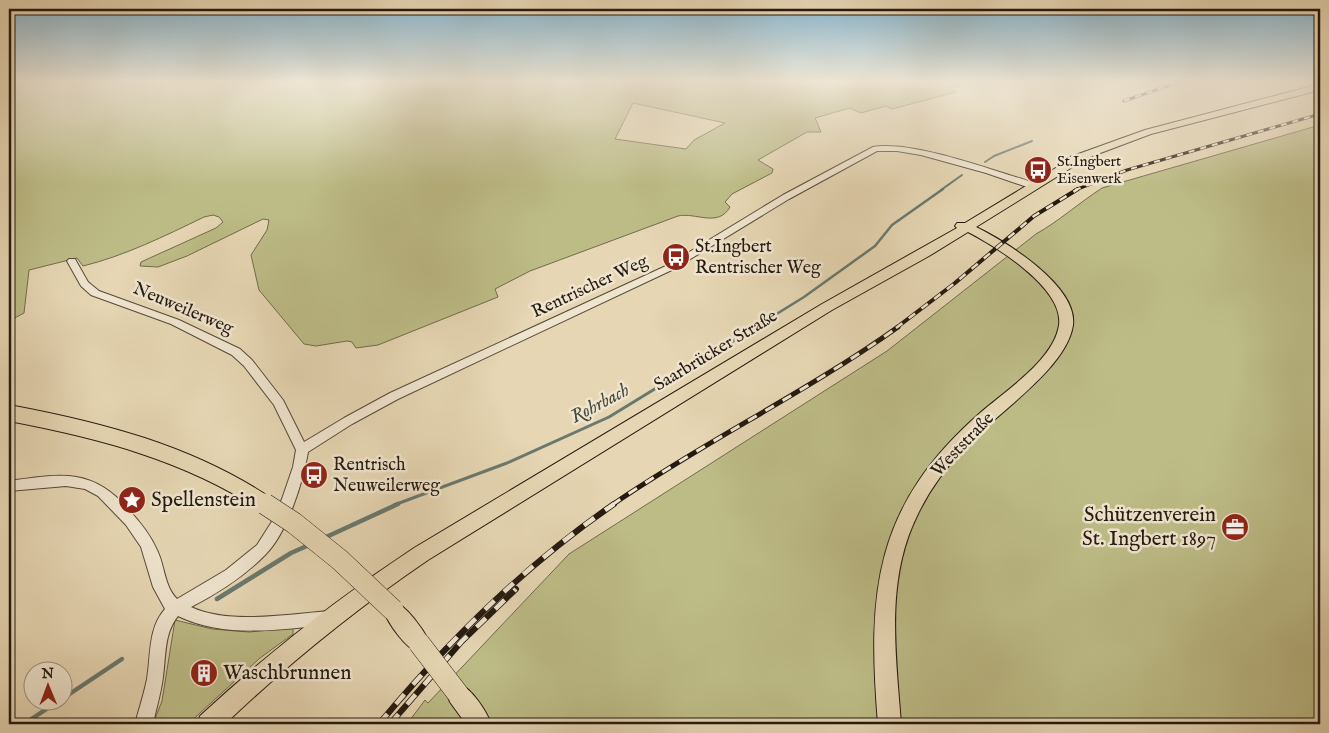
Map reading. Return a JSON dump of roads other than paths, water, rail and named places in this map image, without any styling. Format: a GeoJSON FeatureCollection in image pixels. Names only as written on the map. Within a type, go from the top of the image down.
{"type":"FeatureCollection","features":[{"type":"Feature","properties":{"kind":"main road","name":"Saarbrücker Straße"},"geometry":{"type":"LineString","coordinates":[[208,724],[281,658],[374,585],[421,554],[827,307],[850,296],[1030,184],[1082,156],[1148,132],[1208,116]]}},
{"type":"Feature","properties":{"kind":"main road","name":"Weststraße"},"geometry":{"type":"LineString","coordinates":[[890,724],[883,631],[884,598],[898,537],[907,514],[919,493],[949,453],[1041,368],[1050,357],[1064,330],[1066,321],[1064,310],[1051,286],[1027,263],[995,244],[973,239],[960,229]]}},
{"type":"Feature","properties":{"kind":"main road"},"geometry":{"type":"LineString","coordinates":[[9,413],[100,430],[146,444],[211,471],[266,503],[310,534],[393,610],[480,724]]}},
{"type":"Feature","properties":{"kind":"street","name":"Rentrischer Weg"},"geometry":{"type":"LineString","coordinates":[[302,450],[348,421],[394,396],[671,267],[786,197],[876,149],[916,152],[1030,184]]}},
{"type":"Feature","properties":{"kind":"street","name":"Neuweilerweg"},"geometry":{"type":"LineString","coordinates":[[72,261],[84,284],[95,293],[175,322],[226,346],[243,358],[279,402],[302,450]]}},
{"type":"Feature","properties":{"kind":"street"},"geometry":{"type":"LineString","coordinates":[[144,724],[155,679],[160,635],[164,621],[175,608],[231,575],[262,549],[277,526],[289,498],[299,467],[302,450]]}},
{"type":"Feature","properties":{"kind":"street"},"geometry":{"type":"LineString","coordinates":[[9,486],[60,481],[82,484],[100,490],[132,522],[145,539],[153,558],[160,588],[175,608],[218,621],[256,624],[330,618]]}},
{"type":"Feature","properties":{"kind":"waterway","name":"Rohrbach"},"geometry":{"type":"LineString","coordinates":[[985,162],[994,156],[1032,141]]}},
{"type":"Feature","properties":{"kind":"waterway","name":"Rohrbach"},"geometry":{"type":"LineString","coordinates":[[941,190],[962,175]]}},
{"type":"Feature","properties":{"kind":"waterway","name":"Rohrbach"},"geometry":{"type":"LineString","coordinates":[[754,328],[804,297],[875,246],[892,225],[943,189]]}},
{"type":"Feature","properties":{"kind":"waterway","name":"Rohrbach"},"geometry":{"type":"LineString","coordinates":[[394,505],[507,463],[609,417],[756,327]]}},
{"type":"Feature","properties":{"kind":"waterway","name":"Rohrbach"},"geometry":{"type":"LineString","coordinates":[[324,538],[398,504]]}},
{"type":"Feature","properties":{"kind":"waterway","name":"Rohrbach"},"geometry":{"type":"LineString","coordinates":[[217,599],[291,553],[309,545]]}},
{"type":"Feature","properties":{"kind":"waterway","name":"Rohrbach"},"geometry":{"type":"LineString","coordinates":[[72,692],[122,659]]}},
{"type":"Feature","properties":{"kind":"waterway","name":"Rohrbach"},"geometry":{"type":"LineString","coordinates":[[24,724],[45,710]]}},
{"type":"Feature","properties":{"kind":"railway"},"geometry":{"type":"LineString","coordinates":[[1075,190],[1127,170],[1312,116]]}},
{"type":"Feature","properties":{"kind":"railway"},"geometry":{"type":"LineString","coordinates":[[896,328],[955,283],[1034,216],[1078,189]]}},
{"type":"Feature","properties":{"kind":"railway"},"geometry":{"type":"LineString","coordinates":[[612,505],[683,459],[828,373],[898,327]]}},
{"type":"Feature","properties":{"kind":"railway"},"geometry":{"type":"LineString","coordinates":[[379,724],[460,634],[489,606],[549,553],[614,504]]}},
{"type":"Feature","properties":{"kind":"railway"},"geometry":{"type":"LineString","coordinates":[[390,724],[462,641],[516,589]]}},
{"type":"Feature","properties":{"kind":"place","name":"St.Ingbert Eisenwerk"},"geometry":{"type":"Point","coordinates":[1038,170]}},
{"type":"Feature","properties":{"kind":"place","name":"St.Ingbert Rentrischer Weg"},"geometry":{"type":"Point","coordinates":[676,257]}},
{"type":"Feature","properties":{"kind":"place","name":"Rentrisch Neuweilerweg"},"geometry":{"type":"Point","coordinates":[314,475]}},
{"type":"Feature","properties":{"kind":"place","name":"Spellenstein"},"geometry":{"type":"Point","coordinates":[132,500]}},
{"type":"Feature","properties":{"kind":"place","name":"Schützenverein St. Ingbert 1897"},"geometry":{"type":"Point","coordinates":[1235,527]}},
{"type":"Feature","properties":{"kind":"place","name":"Waschbrunnen"},"geometry":{"type":"Point","coordinates":[204,673]}}]}
